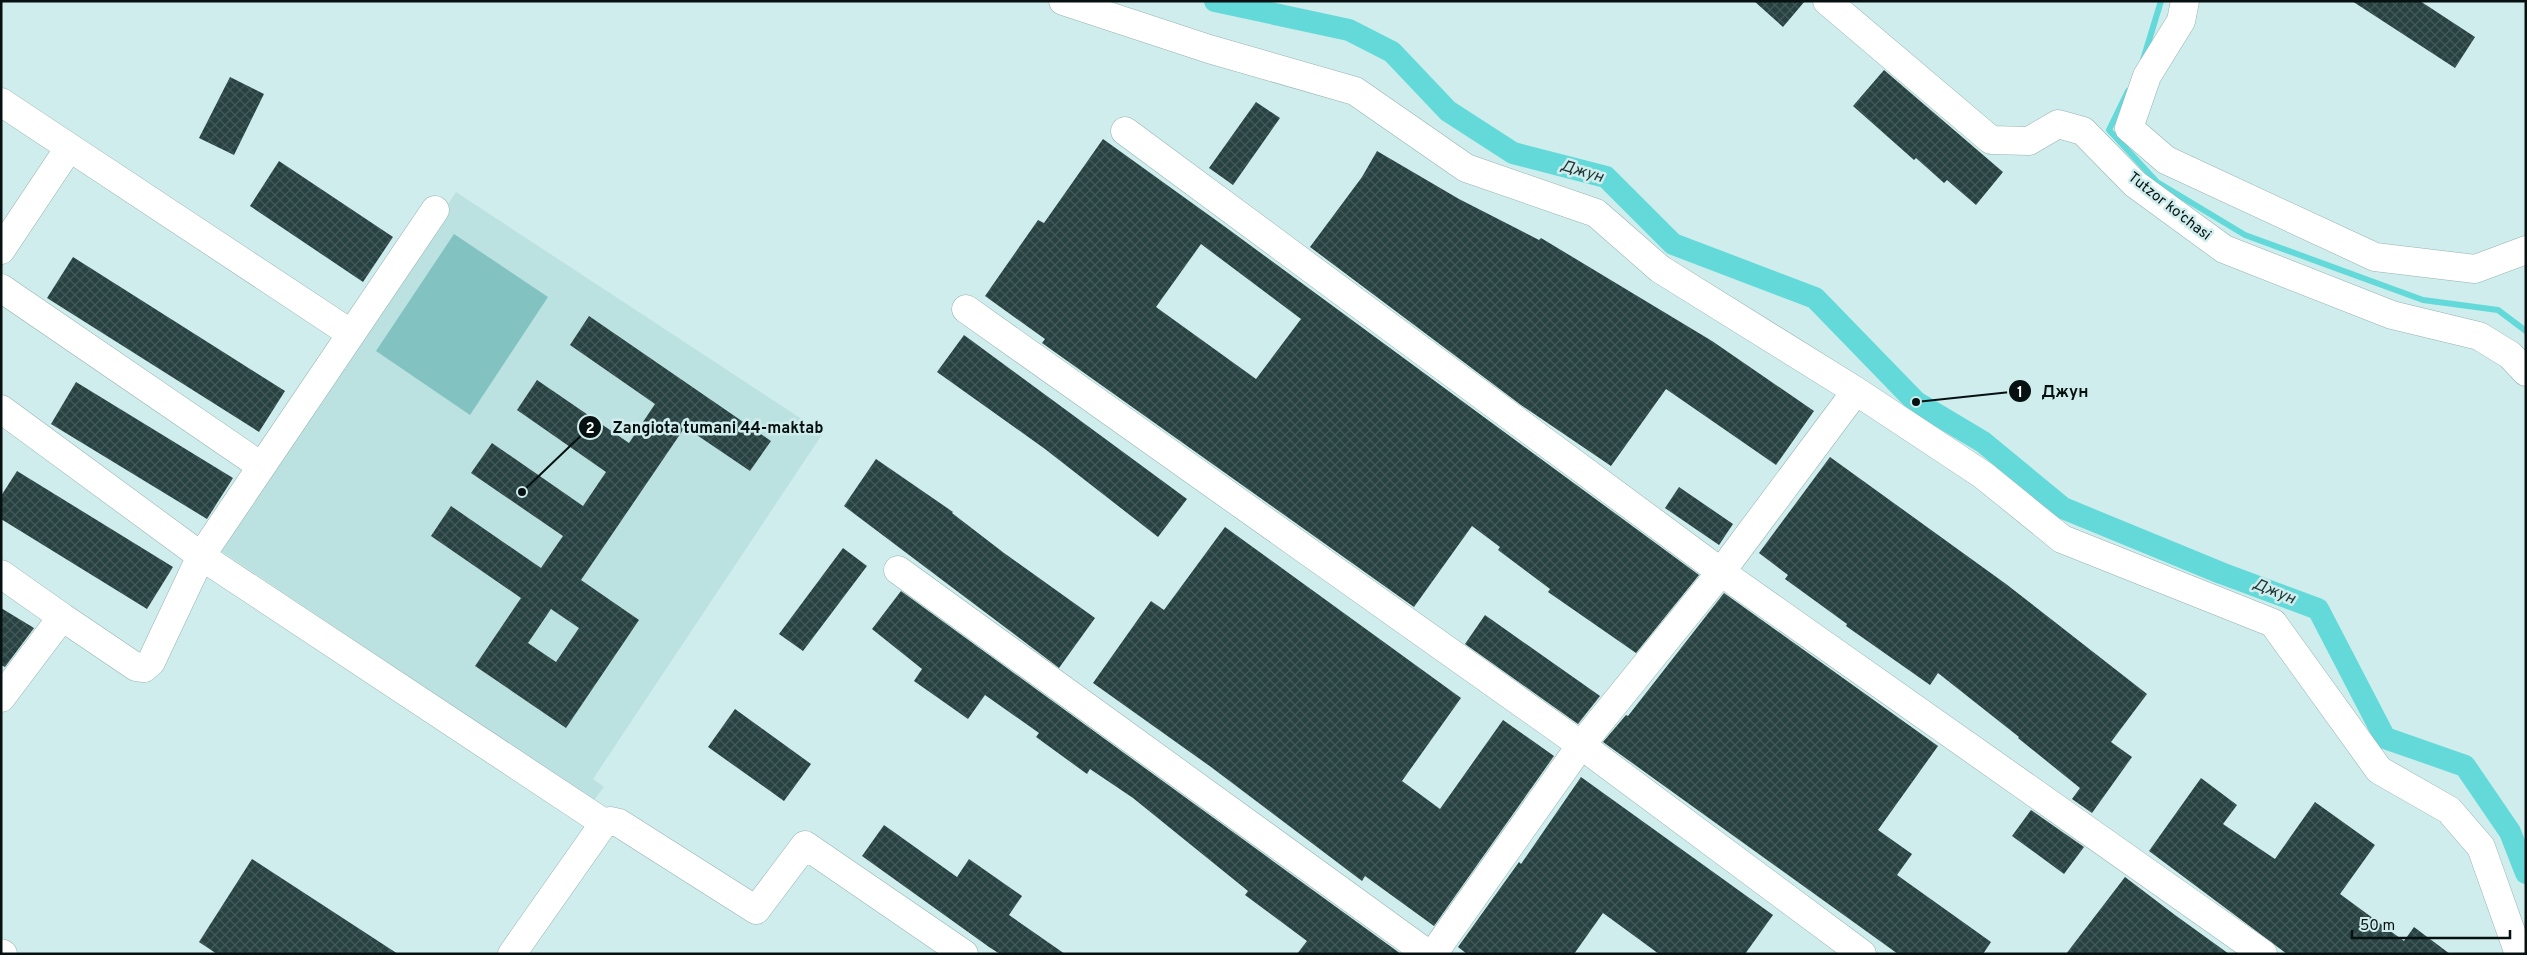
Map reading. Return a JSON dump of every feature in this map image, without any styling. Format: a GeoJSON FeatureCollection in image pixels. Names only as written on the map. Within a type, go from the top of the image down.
{"type":"FeatureCollection","features":[{"type":"Feature","properties":{"kind":"street"},"geometry":{"type":"LineString","coordinates":[[1063,1],[1209,49],[1355,92],[1466,168],[1596,213],[1660,270],[1856,391],[1983,475],[2062,539],[2273,623],[2379,770],[2449,810],[2480,847],[2517,953]]}},
{"type":"Feature","properties":{"kind":"street","name":"Tutzor ko‘chasi"},"geometry":{"type":"LineString","coordinates":[[1827,1],[1991,140],[2029,141],[2058,124],[2083,131],[2135,184],[2224,249],[2392,315],[2479,336],[2510,355],[2526,372]]}},
{"type":"Feature","properties":{"kind":"street"},"geometry":{"type":"LineString","coordinates":[[2185,1],[2181,21],[2147,76],[2129,128],[2166,160],[2375,257],[2475,269],[2526,250]]}},
{"type":"Feature","properties":{"kind":"street"},"geometry":{"type":"LineString","coordinates":[[1,102],[350,333]]}},
{"type":"Feature","properties":{"kind":"street"},"geometry":{"type":"LineString","coordinates":[[1125,131],[1721,572],[2263,954]]}},
{"type":"Feature","properties":{"kind":"street"},"geometry":{"type":"LineString","coordinates":[[1,250],[68,148]]}},
{"type":"Feature","properties":{"kind":"street"},"geometry":{"type":"LineString","coordinates":[[1,574],[136,667],[144,668],[151,662],[201,556],[350,333],[435,210]]}},
{"type":"Feature","properties":{"kind":"street"},"geometry":{"type":"LineString","coordinates":[[1,288],[261,466]]}},
{"type":"Feature","properties":{"kind":"street"},"geometry":{"type":"LineString","coordinates":[[966,309],[1581,745],[1862,954]]}},
{"type":"Feature","properties":{"kind":"street"},"geometry":{"type":"LineString","coordinates":[[1433,954],[1581,745],[1721,572],[1856,391]]}},
{"type":"Feature","properties":{"kind":"street"},"geometry":{"type":"LineString","coordinates":[[1,409],[201,556],[604,823]]}},
{"type":"Feature","properties":{"kind":"street"},"geometry":{"type":"LineString","coordinates":[[898,570],[1428,954]]}},
{"type":"Feature","properties":{"kind":"street"},"geometry":{"type":"LineString","coordinates":[[1,698],[62,616]]}},
{"type":"Feature","properties":{"kind":"street"},"geometry":{"type":"LineString","coordinates":[[512,954],[604,823],[610,821],[619,823],[756,910],[806,845],[964,954]]}},
{"type":"Feature","properties":{"kind":"shaded area"},"geometry":{"type":"Polygon","coordinates":[[[456,192],[823,433],[593,779],[604,787],[594,800],[221,551],[456,192]]]}},
{"type":"Feature","properties":{"kind":"shaded area"},"geometry":{"type":"Polygon","coordinates":[[[454,234],[548,297],[470,415],[376,351],[454,234]]]}},
{"type":"Feature","properties":{"kind":"building"},"geometry":{"type":"Polygon","coordinates":[[[1754,1],[1805,1],[1783,27],[1754,1]]]}},
{"type":"Feature","properties":{"kind":"building"},"geometry":{"type":"Polygon","coordinates":[[[2352,1],[2420,1],[2475,37],[2455,68],[2352,1]]]}},
{"type":"Feature","properties":{"kind":"building"},"geometry":{"type":"Polygon","coordinates":[[[1884,70],[2003,172],[1976,205],[1947,180],[1944,183],[1916,158],[1914,160],[1853,106],[1884,70]]]}},
{"type":"Feature","properties":{"kind":"building"},"geometry":{"type":"Polygon","coordinates":[[[230,77],[264,94],[234,155],[199,138],[230,77]]]}},
{"type":"Feature","properties":{"kind":"building"},"geometry":{"type":"Polygon","coordinates":[[[1256,102],[1280,118],[1233,185],[1209,168],[1256,102]]]}},
{"type":"Feature","properties":{"kind":"building"},"geometry":{"type":"Polygon","coordinates":[[[1103,139],[1699,575],[1636,653],[1548,592],[1550,589],[1498,550],[1500,547],[1472,526],[1414,607],[1042,343],[1045,339],[985,296],[1038,220],[1044,223],[1103,139]],[[1201,244],[1156,307],[1256,379],[1301,319],[1201,244]]]}},
{"type":"Feature","properties":{"kind":"building"},"geometry":{"type":"Polygon","coordinates":[[[1377,151],[1459,199],[1539,240],[1541,238],[1712,341],[1814,411],[1776,465],[1666,389],[1611,466],[1521,405],[1310,247],[1362,177],[1377,151]]]}},
{"type":"Feature","properties":{"kind":"building"},"geometry":{"type":"Polygon","coordinates":[[[279,161],[393,237],[363,282],[250,206],[279,161]]]}},
{"type":"Feature","properties":{"kind":"building"},"geometry":{"type":"Polygon","coordinates":[[[73,257],[285,391],[259,432],[47,298],[73,257]]]}},
{"type":"Feature","properties":{"kind":"building"},"geometry":{"type":"Polygon","coordinates":[[[589,316],[771,441],[750,471],[685,427],[581,580],[639,620],[566,728],[475,666],[521,598],[431,536],[451,506],[541,568],[563,536],[471,473],[492,443],[583,506],[606,472],[517,410],[537,380],[629,443],[655,404],[570,345],[589,316]],[[551,609],[528,643],[556,662],[579,628],[551,609]]]}},
{"type":"Feature","properties":{"kind":"building"},"geometry":{"type":"Polygon","coordinates":[[[964,335],[1187,499],[1158,537],[1045,449],[937,372],[964,335]]]}},
{"type":"Feature","properties":{"kind":"building"},"geometry":{"type":"Polygon","coordinates":[[[76,382],[233,478],[207,519],[51,424],[76,382]]]}},
{"type":"Feature","properties":{"kind":"building"},"geometry":{"type":"Polygon","coordinates":[[[1830,457],[2006,584],[2147,694],[2111,742],[2132,757],[2092,813],[2072,799],[2080,788],[1938,673],[1930,685],[1846,626],[1847,624],[1785,579],[1788,575],[1759,553],[1830,457]]]}},
{"type":"Feature","properties":{"kind":"building"},"geometry":{"type":"Polygon","coordinates":[[[876,459],[953,512],[1004,553],[1095,618],[1059,668],[844,506],[876,459]]]}},
{"type":"Feature","properties":{"kind":"building"},"geometry":{"type":"Polygon","coordinates":[[[17,471],[173,567],[147,609],[1,519],[1,496],[17,471]]]}},
{"type":"Feature","properties":{"kind":"building"},"geometry":{"type":"Polygon","coordinates":[[[1679,487],[1733,524],[1719,545],[1665,508],[1679,487]]]}},
{"type":"Feature","properties":{"kind":"building"},"geometry":{"type":"Polygon","coordinates":[[[1225,527],[1461,698],[1402,781],[1440,809],[1503,720],[1554,756],[1434,926],[1365,876],[1362,881],[1211,767],[1093,683],[1151,601],[1164,610],[1225,527]]]}},
{"type":"Feature","properties":{"kind":"building"},"geometry":{"type":"Polygon","coordinates":[[[843,548],[867,566],[803,651],[779,634],[843,548]]]}},
{"type":"Feature","properties":{"kind":"building"},"geometry":{"type":"Polygon","coordinates":[[[901,591],[1401,954],[1297,954],[1307,941],[1245,895],[1248,891],[1133,798],[1090,769],[1087,774],[1036,737],[1039,733],[985,695],[968,719],[914,681],[922,669],[872,629],[901,591]]]}},
{"type":"Feature","properties":{"kind":"building"},"geometry":{"type":"Polygon","coordinates":[[[1724,593],[1938,746],[1878,830],[1912,854],[1897,875],[1991,942],[1983,954],[1898,954],[1603,742],[1626,715],[1628,716],[1724,593]]]}},
{"type":"Feature","properties":{"kind":"building"},"geometry":{"type":"Polygon","coordinates":[[[1,608],[34,628],[5,667],[1,665],[1,608]]]}},
{"type":"Feature","properties":{"kind":"building"},"geometry":{"type":"Polygon","coordinates":[[[1485,615],[1600,696],[1578,724],[1465,644],[1485,615]]]}},
{"type":"Feature","properties":{"kind":"building"},"geometry":{"type":"Polygon","coordinates":[[[735,709],[811,764],[784,801],[708,747],[735,709]]]}},
{"type":"Feature","properties":{"kind":"building"},"geometry":{"type":"Polygon","coordinates":[[[1581,777],[1773,915],[1745,954],[1659,954],[1603,913],[1574,954],[1467,954],[1458,947],[1519,862],[1521,864],[1581,777]]]}},
{"type":"Feature","properties":{"kind":"building"},"geometry":{"type":"Polygon","coordinates":[[[2201,778],[2237,805],[2223,824],[2275,859],[2315,802],[2375,845],[2340,894],[2404,941],[2414,927],[2450,954],[2287,954],[2149,851],[2201,778]]]}},
{"type":"Feature","properties":{"kind":"building"},"geometry":{"type":"Polygon","coordinates":[[[2031,810],[2084,847],[2064,874],[2012,836],[2031,810]]]}},
{"type":"Feature","properties":{"kind":"building"},"geometry":{"type":"Polygon","coordinates":[[[884,825],[957,877],[969,859],[1022,896],[1009,915],[1065,954],[1000,954],[989,947],[862,856],[884,825]]]}},
{"type":"Feature","properties":{"kind":"building"},"geometry":{"type":"Polygon","coordinates":[[[252,859],[398,954],[217,954],[199,942],[252,859]]]}},
{"type":"Feature","properties":{"kind":"building"},"geometry":{"type":"Polygon","coordinates":[[[2125,877],[2175,915],[2229,954],[2066,954],[2125,877]]]}},
{"type":"Feature","properties":{"kind":"waterway","name":"Джун"},"geometry":{"type":"LineString","coordinates":[[1215,1],[1349,30],[1392,52],[1448,111],[1513,153],[1606,177],[1673,244],[1815,298],[1916,402],[1983,442],[2063,508],[2221,573],[2318,609],[2385,738],[2465,766],[2510,832],[2526,873]]}},
{"type":"Feature","properties":{"kind":"waterway"},"geometry":{"type":"LineString","coordinates":[[2143,60],[2161,1]]}},
{"type":"Feature","properties":{"kind":"waterway"},"geometry":{"type":"LineString","coordinates":[[2128,91],[2109,130],[2157,182],[2245,235],[2423,300],[2498,310],[2526,331]]}},
{"type":"Feature","properties":{"kind":"place","name":"Джун"},"geometry":{"type":"Point","coordinates":[1916,402]}},
{"type":"Feature","properties":{"kind":"place","name":"Zangiota tumani 44-maktab"},"geometry":{"type":"Point","coordinates":[522,492]}}]}
